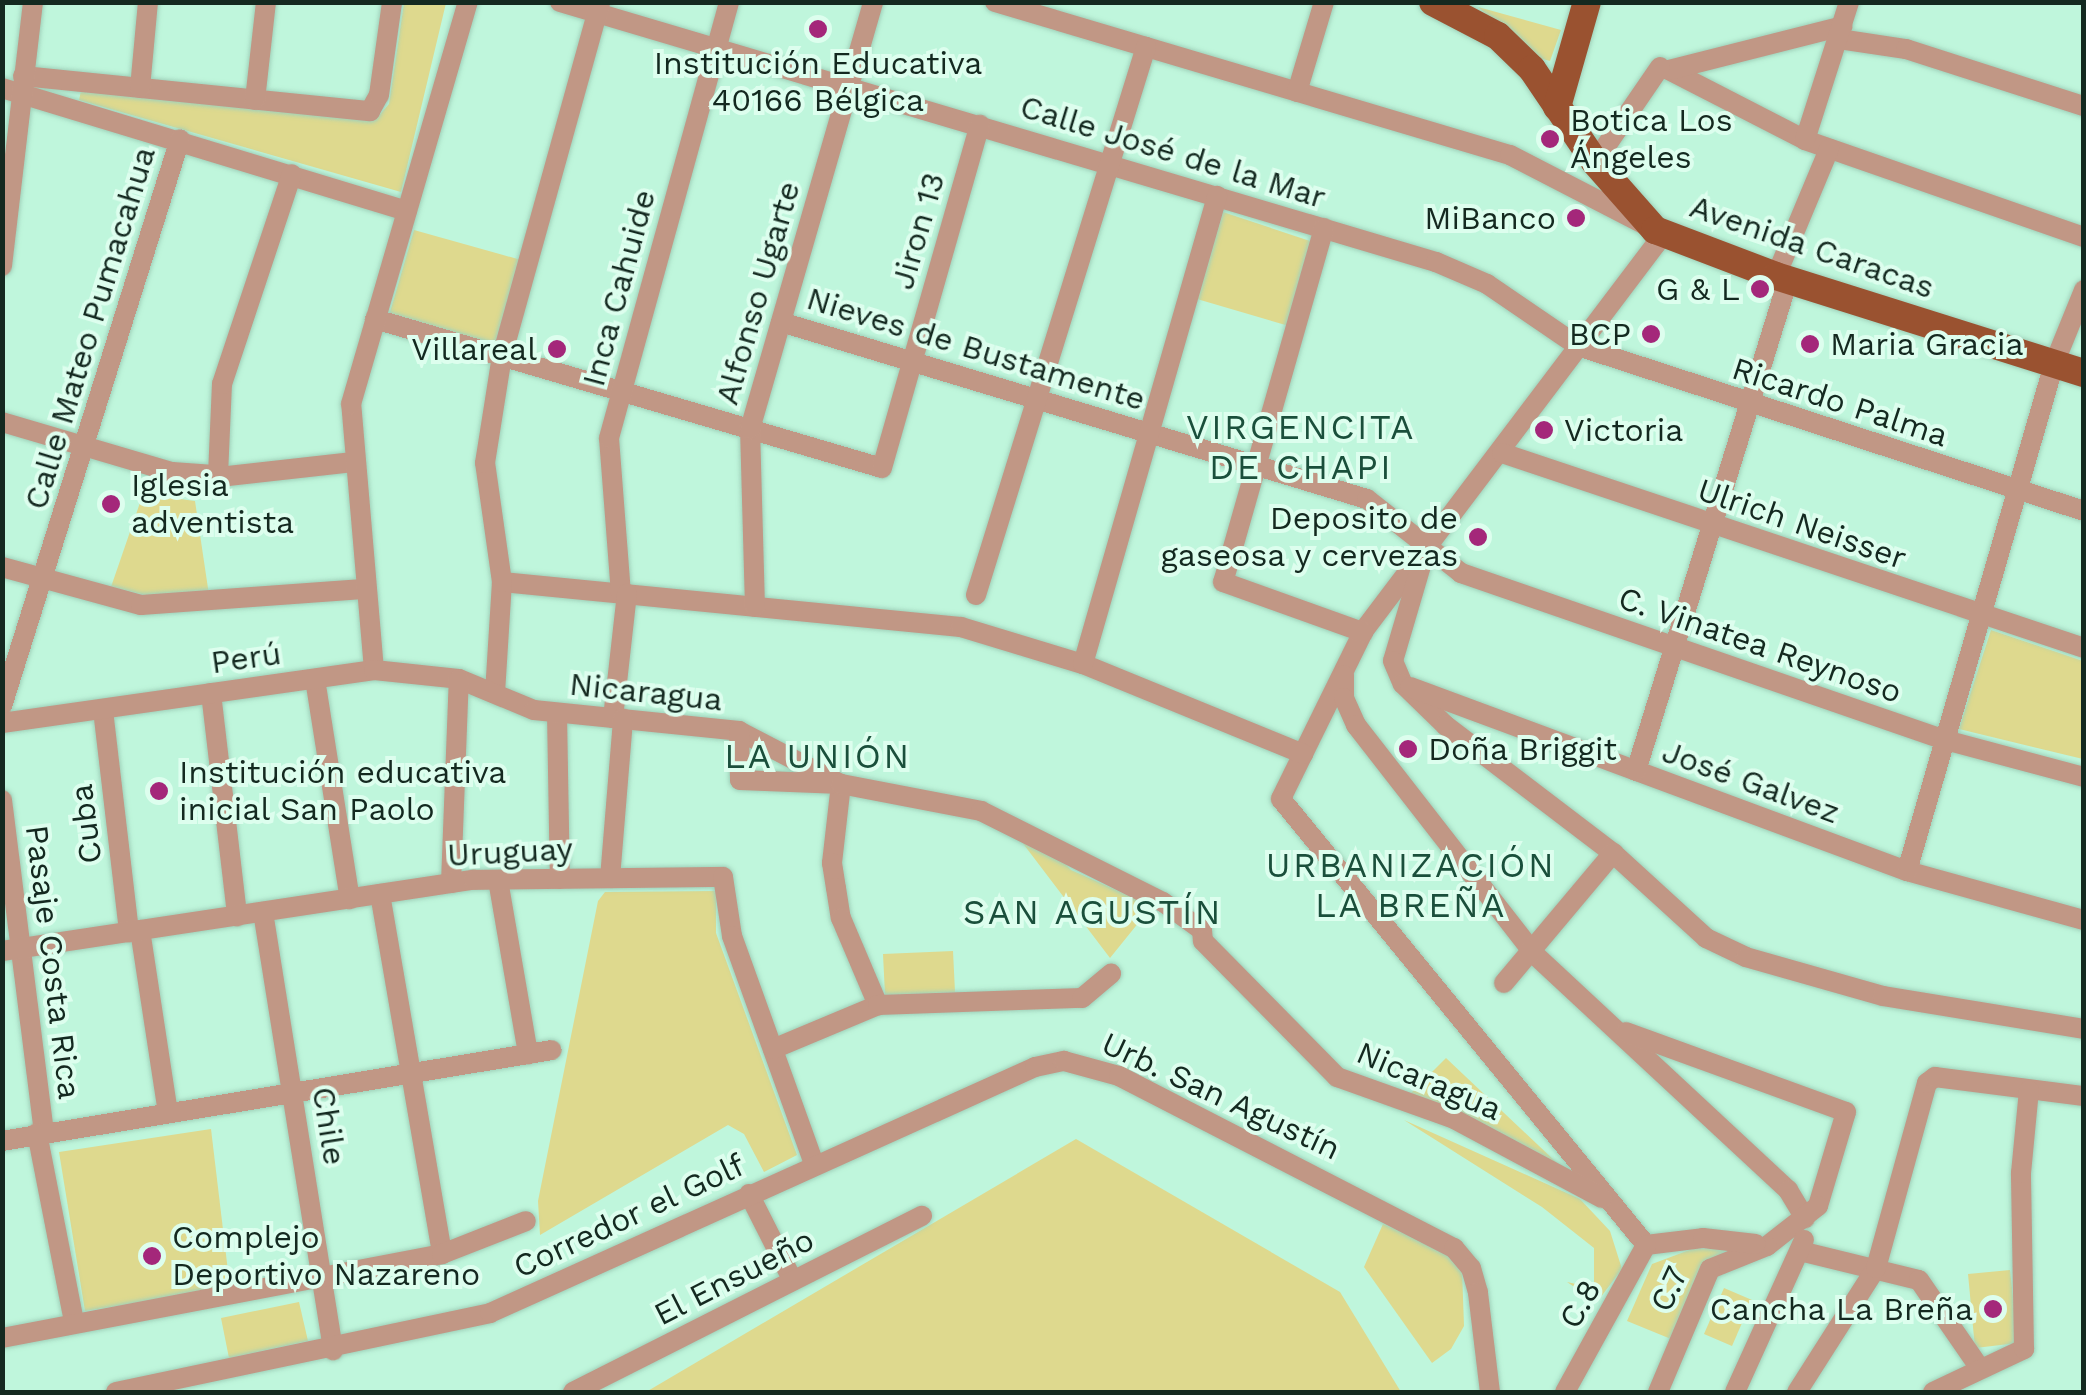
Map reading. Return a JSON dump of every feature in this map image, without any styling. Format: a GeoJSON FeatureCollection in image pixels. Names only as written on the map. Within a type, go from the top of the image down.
{"type":"FeatureCollection","features":[{"type":"Feature","properties":{"kind":"main road"},"geometry":{"type":"LineString","coordinates":[[1556,107],[1586,2]]}},
{"type":"Feature","properties":{"kind":"main road","name":"Avenida Caracas"},"geometry":{"type":"LineString","coordinates":[[1446,4],[1498,36],[1532,69],[1596,162],[1655,230],[1782,278],[2084,373]]}},
{"type":"Feature","properties":{"kind":"street"},"geometry":{"type":"LineString","coordinates":[[2,266],[14,204],[16,85],[33,2]]}},
{"type":"Feature","properties":{"kind":"street"},"geometry":{"type":"LineString","coordinates":[[140,88],[148,2]]}},
{"type":"Feature","properties":{"kind":"street"},"geometry":{"type":"LineString","coordinates":[[255,100],[266,2]]}},
{"type":"Feature","properties":{"kind":"street"},"geometry":{"type":"LineString","coordinates":[[16,85],[140,88],[370,111],[379,95],[392,2]]}},
{"type":"Feature","properties":{"kind":"street"},"geometry":{"type":"LineString","coordinates":[[374,670],[353,462],[351,404],[468,2]]}},
{"type":"Feature","properties":{"kind":"street","name":"Calle José de la Mar"},"geometry":{"type":"LineString","coordinates":[[560,2],[598,7],[716,47],[1324,228],[1487,284],[1578,346]]}},
{"type":"Feature","properties":{"kind":"street","name":"Inca Cahuide"},"geometry":{"type":"LineString","coordinates":[[610,878],[624,594],[609,438],[729,2]]}},
{"type":"Feature","properties":{"kind":"street","name":"Alfonso Ugarte"},"geometry":{"type":"LineString","coordinates":[[754,607],[750,429],[872,2]]}},
{"type":"Feature","properties":{"kind":"street"},"geometry":{"type":"LineString","coordinates":[[995,2],[1510,155],[1655,230],[1656,244],[1502,453],[1363,632],[1281,799],[1646,1245],[1704,1238],[1768,1246]]}},
{"type":"Feature","properties":{"kind":"street"},"geometry":{"type":"LineString","coordinates":[[1297,92],[1324,2]]}},
{"type":"Feature","properties":{"kind":"street"},"geometry":{"type":"LineString","coordinates":[[1805,140],[1849,2]]}},
{"type":"Feature","properties":{"kind":"street"},"geometry":{"type":"LineString","coordinates":[[495,694],[502,582],[485,463],[502,356],[598,7]]}},
{"type":"Feature","properties":{"kind":"street"},"geometry":{"type":"LineString","coordinates":[[1596,162],[1664,68],[1841,32],[2084,106]]}},
{"type":"Feature","properties":{"kind":"street"},"geometry":{"type":"LineString","coordinates":[[976,595],[1040,400],[1146,47]]}},
{"type":"Feature","properties":{"kind":"street"},"geometry":{"type":"LineString","coordinates":[[1664,68],[1805,140],[2084,238]]}},
{"type":"Feature","properties":{"kind":"street"},"geometry":{"type":"LineString","coordinates":[[16,85],[407,211]]}},
{"type":"Feature","properties":{"kind":"street","name":"Jiron 13"},"geometry":{"type":"LineString","coordinates":[[750,429],[882,468],[980,126]]}},
{"type":"Feature","properties":{"kind":"street","name":"Calle Mateo Pumacahua"},"geometry":{"type":"LineString","coordinates":[[2,706],[180,139]]}},
{"type":"Feature","properties":{"kind":"street"},"geometry":{"type":"LineString","coordinates":[[1636,771],[1750,404],[1782,278],[1828,149]]}},
{"type":"Feature","properties":{"kind":"street"},"geometry":{"type":"LineString","coordinates":[[218,476],[222,384],[292,174]]}},
{"type":"Feature","properties":{"kind":"street"},"geometry":{"type":"LineString","coordinates":[[1083,664],[1218,196]]}},
{"type":"Feature","properties":{"kind":"street"},"geometry":{"type":"LineString","coordinates":[[1324,228],[1222,582],[1363,632]]}},
{"type":"Feature","properties":{"kind":"street"},"geometry":{"type":"LineString","coordinates":[[1907,871],[2054,364],[2084,290]]}},
{"type":"Feature","properties":{"kind":"street"},"geometry":{"type":"LineString","coordinates":[[376,319],[750,429]]}},
{"type":"Feature","properties":{"kind":"street","name":"Nieves de Bustamente"},"geometry":{"type":"LineString","coordinates":[[781,322],[1367,499],[1426,548]]}},
{"type":"Feature","properties":{"kind":"street","name":"Ricardo Palma"},"geometry":{"type":"LineString","coordinates":[[1578,346],[2017,493],[2084,511]]}},
{"type":"Feature","properties":{"kind":"street"},"geometry":{"type":"LineString","coordinates":[[2,422],[172,472],[218,476],[353,462]]}},
{"type":"Feature","properties":{"kind":"street","name":"Ulrich Neisser"},"geometry":{"type":"LineString","coordinates":[[1502,453],[1981,617],[2084,648]]}},
{"type":"Feature","properties":{"kind":"street"},"geometry":{"type":"LineString","coordinates":[[1426,548],[1393,661],[1403,684],[1445,725],[1613,853],[1725,950],[1883,996],[2084,1029]]}},
{"type":"Feature","properties":{"kind":"street","name":"C. Vinatea Reynoso"},"geometry":{"type":"LineString","coordinates":[[1426,548],[1462,573],[1674,649],[1945,740],[2084,777]]}},
{"type":"Feature","properties":{"kind":"street"},"geometry":{"type":"LineString","coordinates":[[2,567],[43,582],[141,606],[366,588]]}},
{"type":"Feature","properties":{"kind":"street"},"geometry":{"type":"LineString","coordinates":[[502,582],[961,627],[1083,664],[1303,754]]}},
{"type":"Feature","properties":{"kind":"street","name":"Perú"},"geometry":{"type":"LineString","coordinates":[[2,722],[374,670],[459,679],[495,694]]}},
{"type":"Feature","properties":{"kind":"street"},"geometry":{"type":"LineString","coordinates":[[1344,673],[1344,698],[1356,724],[1534,954],[1788,1190],[1805,1218],[1804,1252],[1734,1392]]}},
{"type":"Feature","properties":{"kind":"street"},"geometry":{"type":"LineString","coordinates":[[315,679],[350,898]]}},
{"type":"Feature","properties":{"kind":"street"},"geometry":{"type":"LineString","coordinates":[[451,884],[459,679]]}},
{"type":"Feature","properties":{"kind":"street","name":"José Galvez"},"geometry":{"type":"LineString","coordinates":[[1403,684],[1907,871],[2084,920]]}},
{"type":"Feature","properties":{"kind":"street"},"geometry":{"type":"LineString","coordinates":[[211,692],[236,916]]}},
{"type":"Feature","properties":{"kind":"street","name":"Nicaragua"},"geometry":{"type":"LineString","coordinates":[[495,694],[557,714],[739,731],[841,784],[980,810],[1162,902],[1202,930],[1203,941],[1337,1077],[1454,1120],[1612,1203]]}},
{"type":"Feature","properties":{"kind":"street","name":"Cuba"},"geometry":{"type":"LineString","coordinates":[[103,710],[135,931],[168,1112]]}},
{"type":"Feature","properties":{"kind":"street"},"geometry":{"type":"LineString","coordinates":[[557,714],[560,879]]}},
{"type":"Feature","properties":{"kind":"street"},"geometry":{"type":"LineString","coordinates":[[739,731],[740,780],[841,784],[832,863],[839,904],[878,1005]]}},
{"type":"Feature","properties":{"kind":"street","name":"Pasaje Costa Rica"},"geometry":{"type":"LineString","coordinates":[[2,800],[12,949],[74,1322]]}},
{"type":"Feature","properties":{"kind":"street"},"geometry":{"type":"LineString","coordinates":[[1504,983],[1534,954],[1613,853]]}},
{"type":"Feature","properties":{"kind":"street","name":"Uruguay"},"geometry":{"type":"LineString","coordinates":[[12,949],[451,884],[723,876],[732,936],[814,1164]]}},
{"type":"Feature","properties":{"kind":"street"},"geometry":{"type":"LineString","coordinates":[[498,880],[528,1054]]}},
{"type":"Feature","properties":{"kind":"street"},"geometry":{"type":"LineString","coordinates":[[380,894],[442,1254]]}},
{"type":"Feature","properties":{"kind":"street","name":"Chile"},"geometry":{"type":"LineString","coordinates":[[263,912],[333,1350]]}},
{"type":"Feature","properties":{"kind":"street"},"geometry":{"type":"LineString","coordinates":[[772,1048],[878,1005],[1082,998],[1111,974]]}},
{"type":"Feature","properties":{"kind":"street"},"geometry":{"type":"LineString","coordinates":[[1610,1025],[1673,1054],[1846,1112],[1818,1206],[1805,1218]]}},
{"type":"Feature","properties":{"kind":"street"},"geometry":{"type":"LineString","coordinates":[[2,1141],[552,1050]]}},
{"type":"Feature","properties":{"kind":"street","name":"Urb. San Agustín"},"geometry":{"type":"LineString","coordinates":[[814,1164],[1034,1067],[1087,1062],[1454,1248],[1478,1293],[1490,1392]]}},
{"type":"Feature","properties":{"kind":"street"},"geometry":{"type":"LineString","coordinates":[[1797,1392],[1876,1268],[1922,1091],[1935,1077],[2084,1096]]}},
{"type":"Feature","properties":{"kind":"street"},"geometry":{"type":"LineString","coordinates":[[1933,1392],[2024,1349],[2021,1174],[2030,1090]]}},
{"type":"Feature","properties":{"kind":"street","name":"Corredor el Golf"},"geometry":{"type":"LineString","coordinates":[[116,1392],[333,1350],[490,1313],[814,1164]]}},
{"type":"Feature","properties":{"kind":"street"},"geometry":{"type":"LineString","coordinates":[[748,1194],[793,1282]]}},
{"type":"Feature","properties":{"kind":"street","name":"El Ensueño"},"geometry":{"type":"LineString","coordinates":[[574,1392],[922,1216]]}},
{"type":"Feature","properties":{"kind":"street","name":"C.7"},"geometry":{"type":"LineString","coordinates":[[1658,1392],[1710,1269],[1768,1246],[1805,1218]]}},
{"type":"Feature","properties":{"kind":"street"},"geometry":{"type":"LineString","coordinates":[[2,1338],[442,1254],[526,1221]]}},
{"type":"Feature","properties":{"kind":"street","name":"C.8"},"geometry":{"type":"LineString","coordinates":[[1565,1392],[1646,1245]]}},
{"type":"Feature","properties":{"kind":"street"},"geometry":{"type":"LineString","coordinates":[[1804,1252],[1919,1280],[1979,1367]]}},
{"type":"Feature","properties":{"kind":"shaded area"},"geometry":{"type":"Polygon","coordinates":[[[404,3],[446,3],[401,192],[79,100],[81,91],[375,120],[389,104],[404,3]]]}},
{"type":"Feature","properties":{"kind":"shaded area"},"geometry":{"type":"Polygon","coordinates":[[[1478,7],[1561,30],[1550,61],[1539,58],[1478,7]]]}},
{"type":"Feature","properties":{"kind":"shaded area"},"geometry":{"type":"Polygon","coordinates":[[[1223,212],[1313,242],[1289,326],[1197,299],[1223,212]]]}},
{"type":"Feature","properties":{"kind":"shaded area"},"geometry":{"type":"Polygon","coordinates":[[[414,230],[521,260],[495,343],[388,319],[414,230]]]}},
{"type":"Feature","properties":{"kind":"shaded area"},"geometry":{"type":"Polygon","coordinates":[[[143,494],[195,501],[209,595],[163,599],[111,587],[143,494]]]}},
{"type":"Feature","properties":{"kind":"shaded area"},"geometry":{"type":"Polygon","coordinates":[[[1991,630],[2083,661],[2083,759],[1959,729],[1991,630]]]}},
{"type":"Feature","properties":{"kind":"shaded area"},"geometry":{"type":"Polygon","coordinates":[[[1009,825],[1049,847],[1071,870],[1152,906],[1110,958],[1009,825]]]}},
{"type":"Feature","properties":{"kind":"shaded area"},"geometry":{"type":"Polygon","coordinates":[[[716,891],[716,933],[797,1155],[764,1172],[744,1134],[728,1125],[540,1235],[538,1201],[598,901],[605,892],[716,891]]]}},
{"type":"Feature","properties":{"kind":"shaded area"},"geometry":{"type":"Polygon","coordinates":[[[953,951],[955,992],[885,995],[883,954],[953,951]]]}},
{"type":"Feature","properties":{"kind":"shaded area"},"geometry":{"type":"Polygon","coordinates":[[[1446,1058],[1574,1179],[1404,1100],[1446,1058]]]}},
{"type":"Feature","properties":{"kind":"shaded area"},"geometry":{"type":"Polygon","coordinates":[[[1404,1120],[1580,1199],[1610,1231],[1622,1269],[1597,1302],[1567,1282],[1594,1288],[1594,1248],[1542,1207],[1404,1120]]]}},
{"type":"Feature","properties":{"kind":"shaded area"},"geometry":{"type":"Polygon","coordinates":[[[211,1129],[230,1288],[85,1311],[59,1152],[211,1129]]]}},
{"type":"Feature","properties":{"kind":"shaded area"},"geometry":{"type":"Polygon","coordinates":[[[1076,1139],[1340,1292],[1401,1392],[646,1392],[1076,1139]]]}},
{"type":"Feature","properties":{"kind":"shaded area"},"geometry":{"type":"Polygon","coordinates":[[[1383,1224],[1449,1253],[1462,1269],[1464,1326],[1451,1349],[1432,1363],[1364,1267],[1383,1224]]]}},
{"type":"Feature","properties":{"kind":"shaded area"},"geometry":{"type":"Polygon","coordinates":[[[1692,1249],[1728,1249],[1698,1271],[1671,1339],[1627,1321],[1652,1264],[1692,1249]]]}},
{"type":"Feature","properties":{"kind":"shaded area","name":"Cancha La Breña"},"geometry":{"type":"Polygon","coordinates":[[[2010,1270],[2018,1343],[1975,1348],[1968,1274],[2010,1270]]]}},
{"type":"Feature","properties":{"kind":"shaded area"},"geometry":{"type":"Polygon","coordinates":[[[1724,1288],[1752,1300],[1732,1346],[1704,1334],[1724,1288]]]}},
{"type":"Feature","properties":{"kind":"shaded area"},"geometry":{"type":"Polygon","coordinates":[[[299,1302],[308,1341],[229,1358],[221,1318],[299,1302]]]}},
{"type":"Feature","properties":{"kind":"place","name":"Institución Educativa 40166 Bélgica"},"geometry":{"type":"Point","coordinates":[818,29]}},
{"type":"Feature","properties":{"kind":"place","name":"Botica Los Ángeles"},"geometry":{"type":"Point","coordinates":[1550,139]}},
{"type":"Feature","properties":{"kind":"place","name":"MiBanco"},"geometry":{"type":"Point","coordinates":[1576,218]}},
{"type":"Feature","properties":{"kind":"place","name":"G & L"},"geometry":{"type":"Point","coordinates":[1760,289]}},
{"type":"Feature","properties":{"kind":"place","name":"BCP"},"geometry":{"type":"Point","coordinates":[1651,334]}},
{"type":"Feature","properties":{"kind":"place","name":"Maria Gracia"},"geometry":{"type":"Point","coordinates":[1810,344]}},
{"type":"Feature","properties":{"kind":"place","name":"Villareal"},"geometry":{"type":"Point","coordinates":[557,349]}},
{"type":"Feature","properties":{"kind":"place","name":"Victoria"},"geometry":{"type":"Point","coordinates":[1544,430]}},
{"type":"Feature","properties":{"kind":"place","name":"Iglesia adventista"},"geometry":{"type":"Point","coordinates":[111,504]}},
{"type":"Feature","properties":{"kind":"place","name":"Deposito de gaseosa y cervezas"},"geometry":{"type":"Point","coordinates":[1478,537]}},
{"type":"Feature","properties":{"kind":"place","name":"Doña Briggit"},"geometry":{"type":"Point","coordinates":[1408,749]}},
{"type":"Feature","properties":{"kind":"place","name":"Institución educativa inicial San Paolo"},"geometry":{"type":"Point","coordinates":[159,791]}},
{"type":"Feature","properties":{"kind":"place","name":"Complejo Deportivo Nazareno"},"geometry":{"type":"Point","coordinates":[152,1256]}},
{"type":"Feature","properties":{"kind":"place","name":"Cancha La Breña"},"geometry":{"type":"Point","coordinates":[1993,1309]}},
{"type":"Feature","properties":{"kind":"district","name":"VIRGENCITA DE CHAPI"},"geometry":{"type":"Point","coordinates":[1301,447]}},
{"type":"Feature","properties":{"kind":"district","name":"LA UNIÓN"},"geometry":{"type":"Point","coordinates":[818,756]}},
{"type":"Feature","properties":{"kind":"district","name":"URBANIZACIÓN LA BREÑA"},"geometry":{"type":"Point","coordinates":[1411,885]}},
{"type":"Feature","properties":{"kind":"district","name":"SAN AGUSTÍN"},"geometry":{"type":"Point","coordinates":[1093,912]}}]}
